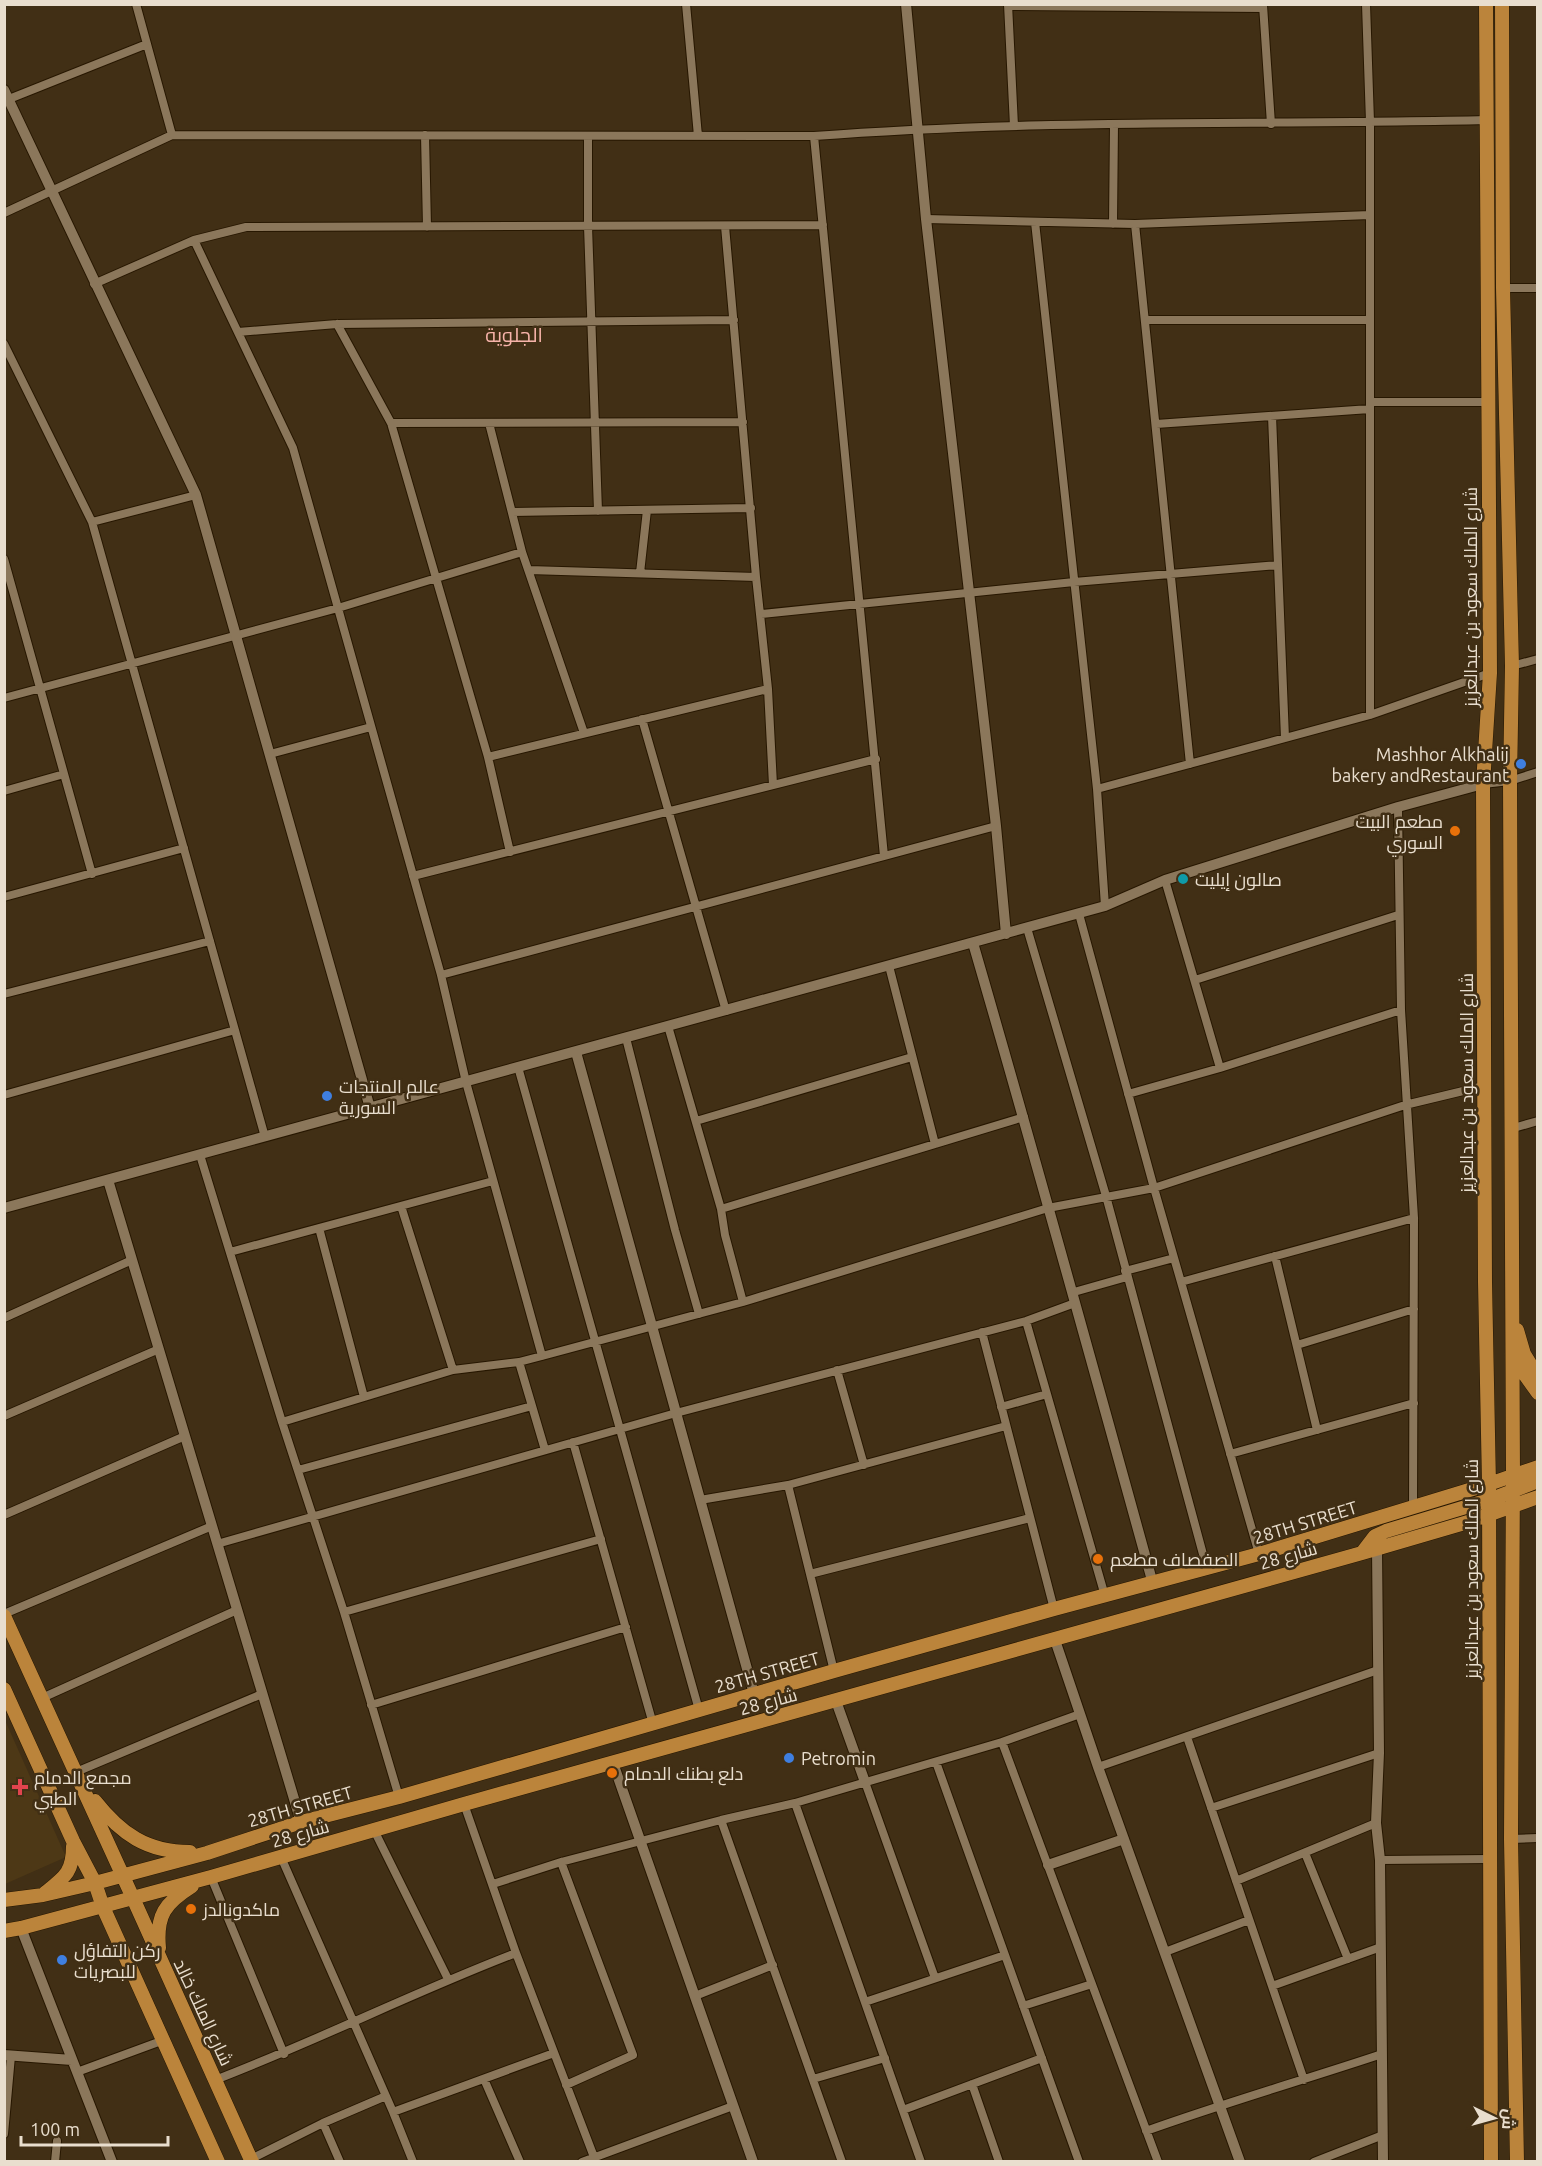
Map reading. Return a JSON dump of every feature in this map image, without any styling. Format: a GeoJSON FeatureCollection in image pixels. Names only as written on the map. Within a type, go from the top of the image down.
{"type":"FeatureCollection","features":[{"type":"Feature","properties":{"kind":"main road","name":"شارع الملك سعود بن عبدالعزيز"},"geometry":{"type":"LineString","coordinates":[[1486,4],[1490,673],[1483,784],[1489,1484],[1491,2162]]}},
{"type":"Feature","properties":{"kind":"main road"},"geometry":{"type":"LineString","coordinates":[[1502,4],[1503,288],[1512,666],[1510,781],[1510,1129],[1513,1358],[1511,1839],[1517,2162]]}},
{"type":"Feature","properties":{"kind":"main road"},"geometry":{"type":"LineString","coordinates":[[1512,1315],[1524,1354],[1538,1377]]}},
{"type":"Feature","properties":{"kind":"main road"},"geometry":{"type":"LineString","coordinates":[[1513,1358],[1538,1393]]}},
{"type":"Feature","properties":{"kind":"main road","name":"28TH STREET"},"geometry":{"type":"LineString","coordinates":[[4,1900],[43,1895],[95,1884],[207,1853],[302,1822],[399,1797],[1054,1609],[1259,1554],[1413,1508],[1538,1467]]}},
{"type":"Feature","properties":{"kind":"main road"},"geometry":{"type":"LineString","coordinates":[[1362,1553],[1375,1536],[1386,1531],[1489,1500],[1538,1481]]}},
{"type":"Feature","properties":{"kind":"main road","name":"شارع 28"},"geometry":{"type":"LineString","coordinates":[[4,1931],[133,1899],[464,1804],[1055,1640],[1362,1553],[1489,1515],[1538,1497]]}},
{"type":"Feature","properties":{"kind":"main road","name":"شارع الملك خالد"},"geometry":{"type":"LineString","coordinates":[[4,1615],[252,2160]]}},
{"type":"Feature","properties":{"kind":"main road"},"geometry":{"type":"LineString","coordinates":[[4,1689],[95,1884],[103,1907],[218,2162]]}},
{"type":"Feature","properties":{"kind":"main road"},"geometry":{"type":"LineString","coordinates":[[84,1788],[125,1833],[147,1845],[172,1852],[207,1853]]}},
{"type":"Feature","properties":{"kind":"main road"},"geometry":{"type":"LineString","coordinates":[[43,1895],[67,1875],[73,1862],[73,1841]]}},
{"type":"Feature","properties":{"kind":"main road"},"geometry":{"type":"LineString","coordinates":[[160,1959],[158,1932],[162,1912],[178,1895],[207,1878]]}},
{"type":"Feature","properties":{"kind":"main road"},"geometry":{"type":"LineString","coordinates":[[71,1915],[107,1922],[117,1936]]}},
{"type":"Feature","properties":{"kind":"street"},"geometry":{"type":"LineString","coordinates":[[136,4],[172,135]]}},
{"type":"Feature","properties":{"kind":"street"},"geometry":{"type":"LineString","coordinates":[[686,4],[698,136]]}},
{"type":"Feature","properties":{"kind":"street"},"geometry":{"type":"LineString","coordinates":[[906,4],[926,219],[996,826],[1006,934]]}},
{"type":"Feature","properties":{"kind":"street"},"geometry":{"type":"LineString","coordinates":[[1366,4],[1370,122],[1370,715]]}},
{"type":"Feature","properties":{"kind":"street"},"geometry":{"type":"LineString","coordinates":[[1014,126],[1008,5],[1263,6],[1271,124]]}},
{"type":"Feature","properties":{"kind":"street"},"geometry":{"type":"LineString","coordinates":[[147,44],[7,94],[94,284],[196,495],[370,1108]]}},
{"type":"Feature","properties":{"kind":"street"},"geometry":{"type":"LineString","coordinates":[[4,213],[172,135],[814,136],[918,128],[1487,120]]}},
{"type":"Feature","properties":{"kind":"street"},"geometry":{"type":"LineString","coordinates":[[1113,224],[1114,124]]}},
{"type":"Feature","properties":{"kind":"street"},"geometry":{"type":"LineString","coordinates":[[425,135],[428,226]]}},
{"type":"Feature","properties":{"kind":"street"},"geometry":{"type":"LineString","coordinates":[[588,136],[588,226],[598,511]]}},
{"type":"Feature","properties":{"kind":"street"},"geometry":{"type":"LineString","coordinates":[[814,136],[884,856]]}},
{"type":"Feature","properties":{"kind":"street"},"geometry":{"type":"LineString","coordinates":[[926,219],[1135,224],[1370,215]]}},
{"type":"Feature","properties":{"kind":"street"},"geometry":{"type":"LineString","coordinates":[[1035,222],[1097,789],[1105,906]]}},
{"type":"Feature","properties":{"kind":"street"},"geometry":{"type":"LineString","coordinates":[[1135,224],[1190,764]]}},
{"type":"Feature","properties":{"kind":"street"},"geometry":{"type":"LineString","coordinates":[[94,284],[194,240],[246,227],[823,225]]}},
{"type":"Feature","properties":{"kind":"street"},"geometry":{"type":"LineString","coordinates":[[725,226],[768,688],[773,785]]}},
{"type":"Feature","properties":{"kind":"street"},"geometry":{"type":"LineString","coordinates":[[194,240],[293,448],[441,975],[466,1082],[542,1356]]}},
{"type":"Feature","properties":{"kind":"street"},"geometry":{"type":"LineString","coordinates":[[1503,288],[1538,288]]}},
{"type":"Feature","properties":{"kind":"street"},"geometry":{"type":"LineString","coordinates":[[238,332],[337,324],[734,320]]}},
{"type":"Feature","properties":{"kind":"street"},"geometry":{"type":"LineString","coordinates":[[1145,320],[1370,320]]}},
{"type":"Feature","properties":{"kind":"street"},"geometry":{"type":"LineString","coordinates":[[337,324],[391,423],[488,757],[510,852]]}},
{"type":"Feature","properties":{"kind":"street"},"geometry":{"type":"LineString","coordinates":[[4,344],[92,522],[265,1137]]}},
{"type":"Feature","properties":{"kind":"street"},"geometry":{"type":"LineString","coordinates":[[1156,424],[1370,406],[1488,402]]}},
{"type":"Feature","properties":{"kind":"street"},"geometry":{"type":"LineString","coordinates":[[1272,416],[1285,738]]}},
{"type":"Feature","properties":{"kind":"street"},"geometry":{"type":"LineString","coordinates":[[391,423],[743,422]]}},
{"type":"Feature","properties":{"kind":"street"},"geometry":{"type":"LineString","coordinates":[[489,423],[522,552],[584,733]]}},
{"type":"Feature","properties":{"kind":"street"},"geometry":{"type":"LineString","coordinates":[[92,522],[196,495]]}},
{"type":"Feature","properties":{"kind":"street"},"geometry":{"type":"LineString","coordinates":[[512,512],[751,508]]}},
{"type":"Feature","properties":{"kind":"street"},"geometry":{"type":"LineString","coordinates":[[640,573],[647,510]]}},
{"type":"Feature","properties":{"kind":"street"},"geometry":{"type":"LineString","coordinates":[[4,698],[41,690],[338,608],[522,552]]}},
{"type":"Feature","properties":{"kind":"street"},"geometry":{"type":"LineString","coordinates":[[4,560],[92,874]]}},
{"type":"Feature","properties":{"kind":"street"},"geometry":{"type":"LineString","coordinates":[[761,614],[1074,582],[1278,565]]}},
{"type":"Feature","properties":{"kind":"street"},"geometry":{"type":"LineString","coordinates":[[529,570],[756,577]]}},
{"type":"Feature","properties":{"kind":"street"},"geometry":{"type":"LineString","coordinates":[[1512,666],[1538,659]]}},
{"type":"Feature","properties":{"kind":"street"},"geometry":{"type":"LineString","coordinates":[[1097,789],[1370,715],[1490,673]]}},
{"type":"Feature","properties":{"kind":"street"},"geometry":{"type":"LineString","coordinates":[[488,757],[768,688]]}},
{"type":"Feature","properties":{"kind":"street"},"geometry":{"type":"LineString","coordinates":[[642,719],[726,1011]]}},
{"type":"Feature","properties":{"kind":"street"},"geometry":{"type":"LineString","coordinates":[[270,754],[371,727]]}},
{"type":"Feature","properties":{"kind":"street"},"geometry":{"type":"LineString","coordinates":[[413,876],[876,759]]}},
{"type":"Feature","properties":{"kind":"street"},"geometry":{"type":"LineString","coordinates":[[4,1208],[1079,914],[1105,906],[1165,880],[1398,807],[1483,784],[1510,781],[1538,772]]}},
{"type":"Feature","properties":{"kind":"street"},"geometry":{"type":"LineString","coordinates":[[4,791],[64,774]]}},
{"type":"Feature","properties":{"kind":"street"},"geometry":{"type":"LineString","coordinates":[[1398,807],[1401,1010],[1414,1218],[1413,1508]]}},
{"type":"Feature","properties":{"kind":"street"},"geometry":{"type":"LineString","coordinates":[[441,975],[996,826]]}},
{"type":"Feature","properties":{"kind":"street"},"geometry":{"type":"LineString","coordinates":[[4,897],[184,848]]}},
{"type":"Feature","properties":{"kind":"street"},"geometry":{"type":"LineString","coordinates":[[1165,880],[1220,1068]]}},
{"type":"Feature","properties":{"kind":"street"},"geometry":{"type":"LineString","coordinates":[[1079,914],[1154,1188],[1259,1554]]}},
{"type":"Feature","properties":{"kind":"street"},"geometry":{"type":"LineString","coordinates":[[1195,980],[1398,915]]}},
{"type":"Feature","properties":{"kind":"street"},"geometry":{"type":"LineString","coordinates":[[1027,928],[1106,1196],[1207,1569]]}},
{"type":"Feature","properties":{"kind":"street"},"geometry":{"type":"LineString","coordinates":[[4,994],[210,941]]}},
{"type":"Feature","properties":{"kind":"street"},"geometry":{"type":"LineString","coordinates":[[973,944],[1024,1117],[1153,1584]]}},
{"type":"Feature","properties":{"kind":"street"},"geometry":{"type":"LineString","coordinates":[[889,966],[935,1144]]}},
{"type":"Feature","properties":{"kind":"street"},"geometry":{"type":"LineString","coordinates":[[1128,1094],[1220,1068],[1401,1010]]}},
{"type":"Feature","properties":{"kind":"street"},"geometry":{"type":"LineString","coordinates":[[668,1026],[721,1209],[725,1235],[743,1302]]}},
{"type":"Feature","properties":{"kind":"street"},"geometry":{"type":"LineString","coordinates":[[4,1095],[235,1030]]}},
{"type":"Feature","properties":{"kind":"street"},"geometry":{"type":"LineString","coordinates":[[626,1038],[699,1314]]}},
{"type":"Feature","properties":{"kind":"street"},"geometry":{"type":"LineString","coordinates":[[576,1052],[754,1694]]}},
{"type":"Feature","properties":{"kind":"street"},"geometry":{"type":"LineString","coordinates":[[696,1121],[912,1057]]}},
{"type":"Feature","properties":{"kind":"street"},"geometry":{"type":"LineString","coordinates":[[518,1067],[699,1710]]}},
{"type":"Feature","properties":{"kind":"street"},"geometry":{"type":"LineString","coordinates":[[282,1422],[453,1370],[519,1362],[743,1302],[1048,1208],[1154,1188],[1406,1105],[1484,1086]]}},
{"type":"Feature","properties":{"kind":"street"},"geometry":{"type":"LineString","coordinates":[[721,1209],[1024,1117]]}},
{"type":"Feature","properties":{"kind":"street"},"geometry":{"type":"LineString","coordinates":[[1510,1129],[1538,1121]]}},
{"type":"Feature","properties":{"kind":"street"},"geometry":{"type":"LineString","coordinates":[[200,1155],[282,1422],[344,1612],[399,1797]]}},
{"type":"Feature","properties":{"kind":"street"},"geometry":{"type":"LineString","coordinates":[[108,1180],[302,1822]]}},
{"type":"Feature","properties":{"kind":"street"},"geometry":{"type":"LineString","coordinates":[[230,1252],[494,1181]]}},
{"type":"Feature","properties":{"kind":"street"},"geometry":{"type":"LineString","coordinates":[[401,1206],[453,1370]]}},
{"type":"Feature","properties":{"kind":"street"},"geometry":{"type":"LineString","coordinates":[[1181,1282],[1414,1218]]}},
{"type":"Feature","properties":{"kind":"street"},"geometry":{"type":"LineString","coordinates":[[319,1228],[364,1397]]}},
{"type":"Feature","properties":{"kind":"street"},"geometry":{"type":"LineString","coordinates":[[1275,1256],[1317,1430]]}},
{"type":"Feature","properties":{"kind":"street"},"geometry":{"type":"LineString","coordinates":[[217,1545],[676,1413],[1026,1321],[1126,1274],[1174,1258]]}},
{"type":"Feature","properties":{"kind":"street"},"geometry":{"type":"LineString","coordinates":[[4,1318],[132,1260]]}},
{"type":"Feature","properties":{"kind":"street"},"geometry":{"type":"LineString","coordinates":[[1297,1345],[1414,1309]]}},
{"type":"Feature","properties":{"kind":"street"},"geometry":{"type":"LineString","coordinates":[[1026,1321],[1105,1596]]}},
{"type":"Feature","properties":{"kind":"street"},"geometry":{"type":"LineString","coordinates":[[982,1332],[1054,1609]]}},
{"type":"Feature","properties":{"kind":"street"},"geometry":{"type":"LineString","coordinates":[[4,1416],[159,1349]]}},
{"type":"Feature","properties":{"kind":"street"},"geometry":{"type":"LineString","coordinates":[[519,1362],[545,1450]]}},
{"type":"Feature","properties":{"kind":"street"},"geometry":{"type":"LineString","coordinates":[[837,1370],[864,1465]]}},
{"type":"Feature","properties":{"kind":"street"},"geometry":{"type":"LineString","coordinates":[[1001,1407],[1047,1394]]}},
{"type":"Feature","properties":{"kind":"street"},"geometry":{"type":"LineString","coordinates":[[1230,1454],[1414,1403]]}},
{"type":"Feature","properties":{"kind":"street"},"geometry":{"type":"LineString","coordinates":[[298,1470],[532,1406]]}},
{"type":"Feature","properties":{"kind":"street"},"geometry":{"type":"LineString","coordinates":[[700,1500],[788,1485],[1006,1426]]}},
{"type":"Feature","properties":{"kind":"street"},"geometry":{"type":"LineString","coordinates":[[4,1515],[185,1436]]}},
{"type":"Feature","properties":{"kind":"street"},"geometry":{"type":"LineString","coordinates":[[573,1442],[653,1724]]}},
{"type":"Feature","properties":{"kind":"street"},"geometry":{"type":"LineString","coordinates":[[788,1485],[834,1671]]}},
{"type":"Feature","properties":{"kind":"street"},"geometry":{"type":"LineString","coordinates":[[810,1574],[1030,1518]]}},
{"type":"Feature","properties":{"kind":"street"},"geometry":{"type":"LineString","coordinates":[[4,1615],[212,1526]]}},
{"type":"Feature","properties":{"kind":"street"},"geometry":{"type":"LineString","coordinates":[[344,1612],[601,1539]]}},
{"type":"Feature","properties":{"kind":"street"},"geometry":{"type":"LineString","coordinates":[[1377,1548],[1379,1753],[1377,1823],[1380,1860],[1383,2162]]}},
{"type":"Feature","properties":{"kind":"street"},"geometry":{"type":"LineString","coordinates":[[42,1698],[237,1610]]}},
{"type":"Feature","properties":{"kind":"street"},"geometry":{"type":"LineString","coordinates":[[371,1705],[626,1627]]}},
{"type":"Feature","properties":{"kind":"street"},"geometry":{"type":"LineString","coordinates":[[1055,1640],[1098,1767],[1240,2162]]}},
{"type":"Feature","properties":{"kind":"street"},"geometry":{"type":"LineString","coordinates":[[1098,1767],[1378,1670]]}},
{"type":"Feature","properties":{"kind":"street"},"geometry":{"type":"LineString","coordinates":[[76,1772],[262,1694]]}},
{"type":"Feature","properties":{"kind":"street"},"geometry":{"type":"LineString","coordinates":[[836,1701],[935,1978]]}},
{"type":"Feature","properties":{"kind":"street"},"geometry":{"type":"LineString","coordinates":[[493,1884],[561,1862],[795,1803],[1002,1742],[1080,1714]]}},
{"type":"Feature","properties":{"kind":"street"},"geometry":{"type":"LineString","coordinates":[[1187,1737],[1304,2080]]}},
{"type":"Feature","properties":{"kind":"street"},"geometry":{"type":"LineString","coordinates":[[1002,1742],[1158,2162]]}},
{"type":"Feature","properties":{"kind":"street"},"geometry":{"type":"LineString","coordinates":[[1211,1808],[1379,1753]]}},
{"type":"Feature","properties":{"kind":"street"},"geometry":{"type":"LineString","coordinates":[[936,1762],[1079,2162]]}},
{"type":"Feature","properties":{"kind":"street"},"geometry":{"type":"LineString","coordinates":[[613,1763],[753,2162]]}},
{"type":"Feature","properties":{"kind":"street"},"geometry":{"type":"LineString","coordinates":[[795,1803],[921,2162]]}},
{"type":"Feature","properties":{"kind":"street"},"geometry":{"type":"LineString","coordinates":[[464,1804],[516,1953],[594,2157]]}},
{"type":"Feature","properties":{"kind":"street"},"geometry":{"type":"LineString","coordinates":[[721,1820],[842,2162]]}},
{"type":"Feature","properties":{"kind":"street"},"geometry":{"type":"LineString","coordinates":[[1236,1881],[1377,1823]]}},
{"type":"Feature","properties":{"kind":"street"},"geometry":{"type":"LineString","coordinates":[[374,1830],[448,1979]]}},
{"type":"Feature","properties":{"kind":"street"},"geometry":{"type":"LineString","coordinates":[[1511,1839],[1538,1838]]}},
{"type":"Feature","properties":{"kind":"street"},"geometry":{"type":"LineString","coordinates":[[1048,1865],[1124,1839]]}},
{"type":"Feature","properties":{"kind":"street"},"geometry":{"type":"LineString","coordinates":[[1305,1853],[1348,1959]]}},
{"type":"Feature","properties":{"kind":"street"},"geometry":{"type":"LineString","coordinates":[[280,1857],[387,2096],[413,2162]]}},
{"type":"Feature","properties":{"kind":"street"},"geometry":{"type":"LineString","coordinates":[[1380,1860],[1489,1859]]}},
{"type":"Feature","properties":{"kind":"street"},"geometry":{"type":"LineString","coordinates":[[561,1862],[633,2055],[566,2085]]}},
{"type":"Feature","properties":{"kind":"street"},"geometry":{"type":"LineString","coordinates":[[207,1878],[284,2054]]}},
{"type":"Feature","properties":{"kind":"street"},"geometry":{"type":"LineString","coordinates":[[1165,1952],[1249,1920]]}},
{"type":"Feature","properties":{"kind":"street"},"geometry":{"type":"LineString","coordinates":[[21,1928],[112,2162]]}},
{"type":"Feature","properties":{"kind":"street"},"geometry":{"type":"LineString","coordinates":[[1272,1986],[1381,1947]]}},
{"type":"Feature","properties":{"kind":"street"},"geometry":{"type":"LineString","coordinates":[[215,2080],[284,2054],[448,1979],[516,1953]]}},
{"type":"Feature","properties":{"kind":"street"},"geometry":{"type":"LineString","coordinates":[[865,2002],[1005,1955]]}},
{"type":"Feature","properties":{"kind":"street"},"geometry":{"type":"LineString","coordinates":[[695,1996],[773,1965]]}},
{"type":"Feature","properties":{"kind":"street"},"geometry":{"type":"LineString","coordinates":[[1023,2006],[1092,1984]]}},
{"type":"Feature","properties":{"kind":"street"},"geometry":{"type":"LineString","coordinates":[[77,2072],[164,2040]]}},
{"type":"Feature","properties":{"kind":"street"},"geometry":{"type":"LineString","coordinates":[[393,2112],[554,2053]]}},
{"type":"Feature","properties":{"kind":"street"},"geometry":{"type":"LineString","coordinates":[[1146,2131],[1220,2104],[1304,2080],[1382,2054]]}},
{"type":"Feature","properties":{"kind":"street"},"geometry":{"type":"LineString","coordinates":[[4,2134],[8,2055],[72,2060]]}},
{"type":"Feature","properties":{"kind":"street"},"geometry":{"type":"LineString","coordinates":[[813,2079],[885,2058]]}},
{"type":"Feature","properties":{"kind":"street"},"geometry":{"type":"LineString","coordinates":[[903,2110],[1042,2058]]}},
{"type":"Feature","properties":{"kind":"street"},"geometry":{"type":"LineString","coordinates":[[484,2079],[520,2162]]}},
{"type":"Feature","properties":{"kind":"street"},"geometry":{"type":"LineString","coordinates":[[972,2084],[999,2162]]}},
{"type":"Feature","properties":{"kind":"street"},"geometry":{"type":"LineString","coordinates":[[252,2160],[323,2123],[387,2096]]}},
{"type":"Feature","properties":{"kind":"street"},"geometry":{"type":"LineString","coordinates":[[582,2162],[733,2106]]}},
{"type":"Feature","properties":{"kind":"street"},"geometry":{"type":"LineString","coordinates":[[323,2123],[340,2162]]}},
{"type":"Feature","properties":{"kind":"street"},"geometry":{"type":"LineString","coordinates":[[1314,2162],[1383,2135]]}},
{"type":"Feature","properties":{"kind":"street"},"geometry":{"type":"LineString","coordinates":[[55,2162],[57,2141]]}},
{"type":"Feature","properties":{"kind":"shaded area","name":"مجمع الدمام الطبي"},"geometry":{"type":"Polygon","coordinates":[[[4,1718],[66,1857],[5,1884],[4,1884],[4,1718]]]}},
{"type":"Feature","properties":{"kind":"place","name":"Mashhor Alkhalij bakery andRestaurant"},"geometry":{"type":"Point","coordinates":[1521,764]}},
{"type":"Feature","properties":{"kind":"place","name":"مطعم البيت السوري"},"geometry":{"type":"Point","coordinates":[1455,831]}},
{"type":"Feature","properties":{"kind":"place","name":"صالون إيليت"},"geometry":{"type":"Point","coordinates":[1183,879]}},
{"type":"Feature","properties":{"kind":"place","name":"عالم المنتجات السورية"},"geometry":{"type":"Point","coordinates":[327,1096]}},
{"type":"Feature","properties":{"kind":"place","name":"الصفصاف مطعم"},"geometry":{"type":"Point","coordinates":[1098,1559]}},
{"type":"Feature","properties":{"kind":"place","name":"Petromin"},"geometry":{"type":"Point","coordinates":[789,1758]}},
{"type":"Feature","properties":{"kind":"place","name":"دلع بطنك الدمام"},"geometry":{"type":"Point","coordinates":[612,1773]}},
{"type":"Feature","properties":{"kind":"place","name":"مجمع الدمام الطبي"},"geometry":{"type":"Point","coordinates":[20,1787]}},
{"type":"Feature","properties":{"kind":"place","name":"ماكدونالدز"},"geometry":{"type":"Point","coordinates":[191,1909]}},
{"type":"Feature","properties":{"kind":"place","name":"ركن التفاؤل للبصريات"},"geometry":{"type":"Point","coordinates":[62,1960]}},
{"type":"Feature","properties":{"kind":"district","name":"الجلوية"},"geometry":{"type":"Point","coordinates":[514,334]}}]}
